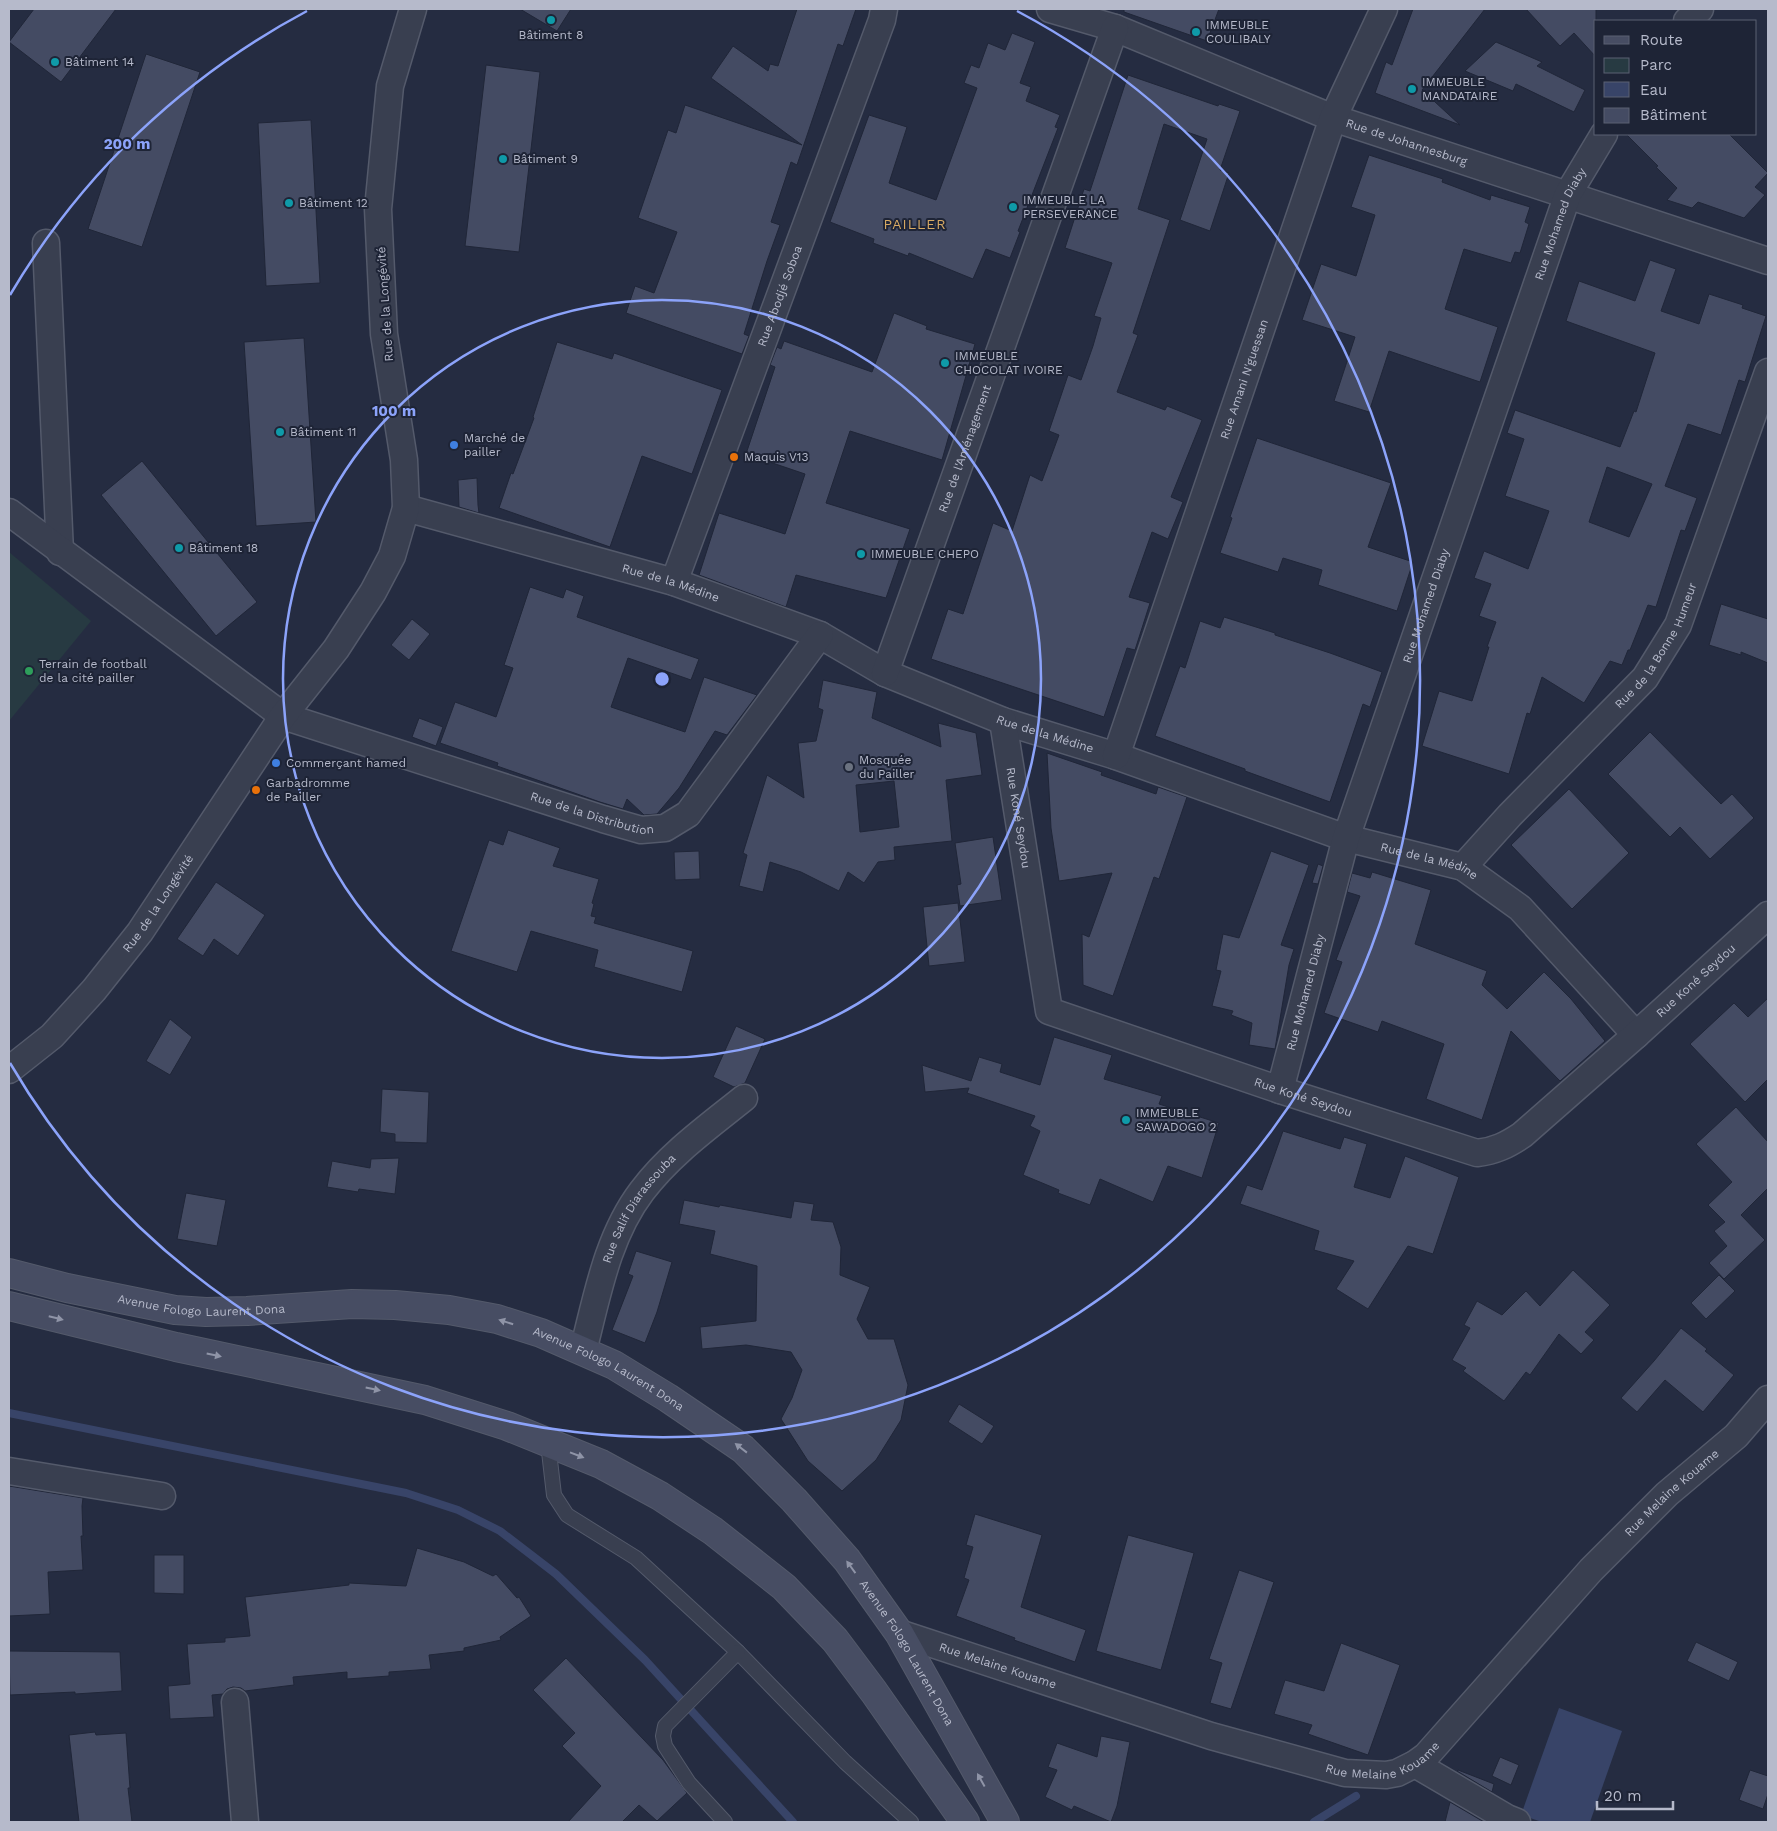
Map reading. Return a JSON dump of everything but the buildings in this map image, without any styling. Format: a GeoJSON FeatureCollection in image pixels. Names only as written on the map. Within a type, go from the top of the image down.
{"type":"FeatureCollection","features":[{"type":"Feature","properties":{"kind":"main road","name":"Avenue Fologo Laurent Dona"},"geometry":{"type":"LineString","coordinates":[[9,1273],[66,1288],[175,1310],[206,1312],[247,1311],[352,1304],[395,1305],[449,1310],[497,1319],[524,1327],[614,1365],[668,1398],[743,1449],[794,1500],[847,1560],[899,1633],[1005,1822]]}},
{"type":"Feature","properties":{"kind":"main road"},"geometry":{"type":"LineString","coordinates":[[9,1306],[176,1347],[425,1400],[507,1426],[601,1464],[660,1496],[713,1531],[784,1587],[835,1640],[874,1692],[965,1822]]}},
{"type":"Feature","properties":{"kind":"street","name":"Rue de la Longévité"},"geometry":{"type":"LineString","coordinates":[[9,1070],[58,1029],[94,990],[140,932],[283,716],[336,649],[373,592],[392,556],[406,508],[404,460],[384,334],[378,208],[390,86],[413,9]]}},
{"type":"Feature","properties":{"kind":"street","name":"Rue Abodjé Soboa"},"geometry":{"type":"LineString","coordinates":[[674,582],[882,20],[884,9]]}},
{"type":"Feature","properties":{"kind":"street","name":"Rue de Johannesburg"},"geometry":{"type":"LineString","coordinates":[[1050,9],[1115,28],[1333,118],[1768,261]]}},
{"type":"Feature","properties":{"kind":"street","name":"Rue Amani N'guessan"},"geometry":{"type":"LineString","coordinates":[[1116,756],[1333,118],[1384,9]]}},
{"type":"Feature","properties":{"kind":"street"},"geometry":{"type":"LineString","coordinates":[[1688,20],[1700,9]]}},
{"type":"Feature","properties":{"kind":"street","name":"Rue de l'Aménagement"},"geometry":{"type":"LineString","coordinates":[[885,673],[1115,28]]}},
{"type":"Feature","properties":{"kind":"street","name":"Rue Mohamed Diaby"},"geometry":{"type":"LineString","coordinates":[[1280,1090],[1346,838],[1568,194],[1603,135]]}},
{"type":"Feature","properties":{"kind":"street"},"geometry":{"type":"LineString","coordinates":[[46,243],[60,552]]}},
{"type":"Feature","properties":{"kind":"street","name":"Rue de la Bonne Humeur"},"geometry":{"type":"LineString","coordinates":[[1463,867],[1510,815],[1646,678],[1678,625],[1768,372]]}},
{"type":"Feature","properties":{"kind":"street","name":"Rue de la Médine"},"geometry":{"type":"LineString","coordinates":[[406,508],[674,582],[820,635],[885,673],[1003,721],[1116,756],[1346,838],[1463,867],[1520,908],[1636,1035]]}},
{"type":"Feature","properties":{"kind":"street"},"geometry":{"type":"LineString","coordinates":[[9,512],[60,552],[283,716]]}},
{"type":"Feature","properties":{"kind":"street","name":"Rue de la Distribution"},"geometry":{"type":"LineString","coordinates":[[283,716],[603,819],[642,830],[665,828],[688,814],[820,635]]}},
{"type":"Feature","properties":{"kind":"street","name":"Rue Koné Seydou"},"geometry":{"type":"LineString","coordinates":[[1003,721],[1049,1011],[1280,1090],[1477,1153],[1494,1151],[1508,1145],[1522,1135],[1768,915]]}},
{"type":"Feature","properties":{"kind":"street","name":"Rue Salif Diarassouba"},"geometry":{"type":"LineString","coordinates":[[583,1351],[607,1261],[622,1223],[642,1191],[675,1155],[744,1098]]}},
{"type":"Feature","properties":{"kind":"street","name":"Rue Melaine Kouame"},"geometry":{"type":"LineString","coordinates":[[899,1633],[1211,1736],[1345,1773],[1392,1774],[1406,1770],[1426,1756],[1591,1570],[1667,1494],[1736,1436],[1768,1399]]}},
{"type":"Feature","properties":{"kind":"street"},"geometry":{"type":"LineString","coordinates":[[9,1471],[162,1496]]}},
{"type":"Feature","properties":{"kind":"street"},"geometry":{"type":"LineString","coordinates":[[235,1702],[245,1822]]}},
{"type":"Feature","properties":{"kind":"street"},"geometry":{"type":"LineString","coordinates":[[1415,1764],[1517,1822]]}},
{"type":"Feature","properties":{"kind":"lane"},"geometry":{"type":"LineString","coordinates":[[548,1443],[554,1495],[567,1515],[636,1558],[738,1652],[845,1762],[911,1822]]}},
{"type":"Feature","properties":{"kind":"lane"},"geometry":{"type":"LineString","coordinates":[[724,1822],[689,1783],[665,1746],[663,1736],[666,1726],[738,1652]]}},
{"type":"Feature","properties":{"kind":"green space","name":"Terrain de football de la cité pailler"},"geometry":{"type":"Polygon","coordinates":[[[9,552],[91,621],[9,721],[9,552]]]}},
{"type":"Feature","properties":{"kind":"water"},"geometry":{"type":"Polygon","coordinates":[[[1559,1708],[1622,1731],[1590,1822],[1542,1822],[1521,1815],[1559,1708]]]}},
{"type":"Feature","properties":{"kind":"waterway"},"geometry":{"type":"LineString","coordinates":[[9,1413],[406,1493],[458,1510],[500,1531],[556,1574],[645,1660],[793,1822]]}},
{"type":"Feature","properties":{"kind":"waterway"},"geometry":{"type":"LineString","coordinates":[[1314,1822],[1356,1796]]}},
{"type":"Feature","properties":{"kind":"place","name":"Bâtiment 8"},"geometry":{"type":"Point","coordinates":[551,20]}},
{"type":"Feature","properties":{"kind":"place","name":"IMMEUBLE COULIBALY"},"geometry":{"type":"Point","coordinates":[1196,32]}},
{"type":"Feature","properties":{"kind":"place","name":"Bâtiment 14"},"geometry":{"type":"Point","coordinates":[55,62]}},
{"type":"Feature","properties":{"kind":"place","name":"IMMEUBLE MANDATAIRE"},"geometry":{"type":"Point","coordinates":[1412,89]}},
{"type":"Feature","properties":{"kind":"place","name":"Bâtiment 9"},"geometry":{"type":"Point","coordinates":[503,159]}},
{"type":"Feature","properties":{"kind":"place","name":"Bâtiment 12"},"geometry":{"type":"Point","coordinates":[289,203]}},
{"type":"Feature","properties":{"kind":"place","name":"IMMEUBLE LA PERSEVERANCE"},"geometry":{"type":"Point","coordinates":[1013,207]}},
{"type":"Feature","properties":{"kind":"place","name":"IMMEUBLE CHOCOLAT IVOIRE"},"geometry":{"type":"Point","coordinates":[945,363]}},
{"type":"Feature","properties":{"kind":"place","name":"Bâtiment 11"},"geometry":{"type":"Point","coordinates":[280,432]}},
{"type":"Feature","properties":{"kind":"place","name":"Marché de pailler"},"geometry":{"type":"Point","coordinates":[454,445]}},
{"type":"Feature","properties":{"kind":"place","name":"Maquis V13"},"geometry":{"type":"Point","coordinates":[734,457]}},
{"type":"Feature","properties":{"kind":"place","name":"Bâtiment 18"},"geometry":{"type":"Point","coordinates":[179,548]}},
{"type":"Feature","properties":{"kind":"place","name":"IMMEUBLE CHEPO"},"geometry":{"type":"Point","coordinates":[861,554]}},
{"type":"Feature","properties":{"kind":"place","name":"Terrain de football de la cité pailler"},"geometry":{"type":"Point","coordinates":[29,671]}},
{"type":"Feature","properties":{"kind":"place","name":"Commerçant hamed"},"geometry":{"type":"Point","coordinates":[276,763]}},
{"type":"Feature","properties":{"kind":"place","name":"Mosquée du Pailler"},"geometry":{"type":"Point","coordinates":[849,767]}},
{"type":"Feature","properties":{"kind":"place","name":"Garbadromme de Pailler"},"geometry":{"type":"Point","coordinates":[256,790]}},
{"type":"Feature","properties":{"kind":"place","name":"IMMEUBLE SAWADOGO 2"},"geometry":{"type":"Point","coordinates":[1126,1120]}},
{"type":"Feature","properties":{"kind":"district","name":"PAILLER"},"geometry":{"type":"Point","coordinates":[915,224]}}]}
